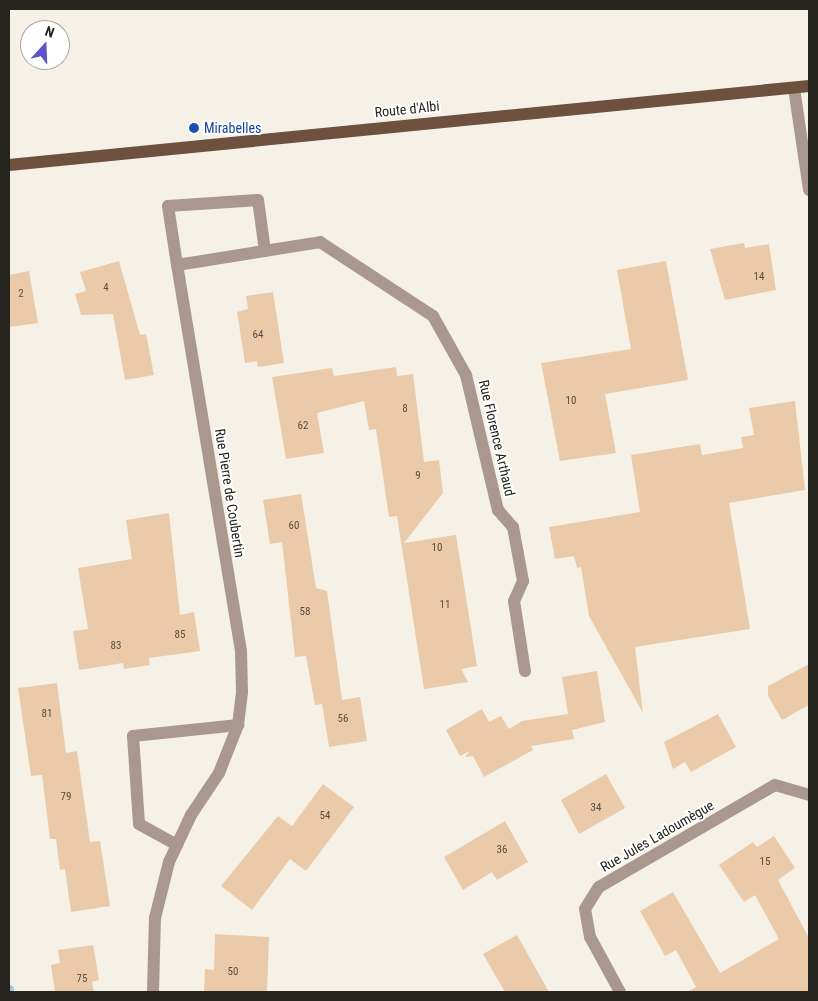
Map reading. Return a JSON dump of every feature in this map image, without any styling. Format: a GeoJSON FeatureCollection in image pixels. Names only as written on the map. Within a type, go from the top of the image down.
{"type":"FeatureCollection","features":[{"type":"Feature","properties":{"kind":"main road","name":"Route d'Albi"},"geometry":{"type":"LineString","coordinates":[[9,165],[809,86]]}},
{"type":"Feature","properties":{"kind":"street"},"geometry":{"type":"LineString","coordinates":[[794,88],[809,190]]}},
{"type":"Feature","properties":{"kind":"street","name":"Rue Pierre de Coubertin"},"geometry":{"type":"LineString","coordinates":[[153,992],[155,918],[177,845],[190,815],[220,773],[238,725],[241,652],[168,206],[258,200],[265,251]]}},
{"type":"Feature","properties":{"kind":"street","name":"Rue Florence Arthaud"},"geometry":{"type":"LineString","coordinates":[[265,251],[320,242],[433,316],[466,375],[498,510],[513,527],[523,581],[514,601],[525,671]]}},
{"type":"Feature","properties":{"kind":"street"},"geometry":{"type":"LineString","coordinates":[[177,266],[265,251]]}},
{"type":"Feature","properties":{"kind":"street"},"geometry":{"type":"LineString","coordinates":[[177,845],[139,824],[133,736],[238,725]]}},
{"type":"Feature","properties":{"kind":"street","name":"Rue Jules Ladoumègue"},"geometry":{"type":"LineString","coordinates":[[620,992],[590,937],[585,909],[599,887],[775,786],[809,795]]}},
{"type":"Feature","properties":{"kind":"building"},"geometry":{"type":"Polygon","coordinates":[[[744,243],[745,248],[769,244],[776,290],[725,300],[710,249],[744,243]]]}},
{"type":"Feature","properties":{"kind":"building"},"geometry":{"type":"Polygon","coordinates":[[[119,261],[140,335],[146,334],[154,375],[125,380],[113,314],[81,315],[75,294],[86,291],[80,272],[119,261]]]}},
{"type":"Feature","properties":{"kind":"building"},"geometry":{"type":"Polygon","coordinates":[[[666,261],[688,380],[605,394],[616,453],[560,461],[541,363],[631,349],[617,270],[666,261]]]}},
{"type":"Feature","properties":{"kind":"building"},"geometry":{"type":"Polygon","coordinates":[[[29,271],[38,323],[9,327],[9,275],[29,271]]]}},
{"type":"Feature","properties":{"kind":"building"},"geometry":{"type":"Polygon","coordinates":[[[273,292],[284,363],[258,367],[257,361],[245,363],[237,312],[248,309],[246,296],[273,292]]]}},
{"type":"Feature","properties":{"kind":"building"},"geometry":{"type":"Polygon","coordinates":[[[396,367],[397,376],[413,374],[424,462],[439,460],[443,493],[404,543],[456,535],[477,666],[461,669],[468,682],[424,689],[397,516],[389,517],[376,429],[369,430],[364,401],[317,413],[324,453],[286,459],[272,377],[332,368],[334,376],[396,367]]]}},
{"type":"Feature","properties":{"kind":"building"},"geometry":{"type":"Polygon","coordinates":[[[795,401],[805,490],[729,503],[750,629],[635,647],[643,713],[589,616],[581,567],[577,568],[574,556],[555,559],[549,527],[640,512],[631,455],[700,444],[702,455],[743,448],[741,437],[754,435],[749,408],[795,401]]]}},
{"type":"Feature","properties":{"kind":"building"},"geometry":{"type":"Polygon","coordinates":[[[301,494],[316,588],[327,591],[342,700],[360,697],[367,741],[329,747],[322,704],[315,705],[306,656],[295,657],[282,542],[270,544],[263,500],[301,494]]]}},
{"type":"Feature","properties":{"kind":"building"},"geometry":{"type":"Polygon","coordinates":[[[169,513],[180,615],[194,612],[200,651],[149,658],[150,665],[124,669],[123,663],[79,670],[73,631],[88,629],[78,568],[132,559],[126,520],[169,513]]]}},
{"type":"Feature","properties":{"kind":"building"},"geometry":{"type":"Polygon","coordinates":[[[809,664],[809,705],[782,720],[768,696],[768,686],[809,664]]]}},
{"type":"Feature","properties":{"kind":"building"},"geometry":{"type":"Polygon","coordinates":[[[597,671],[605,722],[572,730],[574,739],[531,746],[533,750],[484,777],[473,756],[465,757],[470,751],[460,756],[446,730],[482,709],[489,722],[501,716],[509,729],[522,721],[568,714],[562,677],[597,671]]]}},
{"type":"Feature","properties":{"kind":"building"},"geometry":{"type":"Polygon","coordinates":[[[57,683],[66,753],[77,751],[90,842],[100,841],[110,906],[71,912],[65,869],[60,870],[56,839],[50,839],[42,775],[31,776],[18,688],[57,683]]]}},
{"type":"Feature","properties":{"kind":"building"},"geometry":{"type":"Polygon","coordinates":[[[718,714],[736,747],[691,772],[685,762],[673,769],[664,742],[718,714]]]}},
{"type":"Feature","properties":{"kind":"building"},"geometry":{"type":"Polygon","coordinates":[[[606,774],[625,808],[579,834],[561,800],[606,774]]]}},
{"type":"Feature","properties":{"kind":"building"},"geometry":{"type":"Polygon","coordinates":[[[323,784],[354,807],[306,871],[290,859],[252,910],[221,886],[278,816],[292,826],[323,784]]]}},
{"type":"Feature","properties":{"kind":"building"},"geometry":{"type":"Polygon","coordinates":[[[505,821],[528,862],[497,880],[492,872],[463,890],[444,857],[505,821]]]}},
{"type":"Feature","properties":{"kind":"building"},"geometry":{"type":"Polygon","coordinates":[[[774,836],[795,868],[778,880],[809,938],[809,992],[687,992],[696,987],[676,950],[665,956],[640,911],[673,892],[720,973],[779,939],[755,895],[744,902],[719,865],[753,842],[757,847],[774,836]]]}},
{"type":"Feature","properties":{"kind":"building"},"geometry":{"type":"Polygon","coordinates":[[[215,934],[269,937],[267,992],[204,992],[205,969],[214,970],[215,934]]]}},
{"type":"Feature","properties":{"kind":"building"},"geometry":{"type":"Polygon","coordinates":[[[517,935],[549,992],[505,992],[483,954],[517,935]]]}},
{"type":"Feature","properties":{"kind":"building"},"geometry":{"type":"Polygon","coordinates":[[[93,945],[99,980],[92,982],[94,992],[55,992],[51,965],[60,963],[58,950],[93,945]]]}},
{"type":"Feature","properties":{"kind":"place","name":"Mirabelles"},"geometry":{"type":"Point","coordinates":[194,128]}}]}
